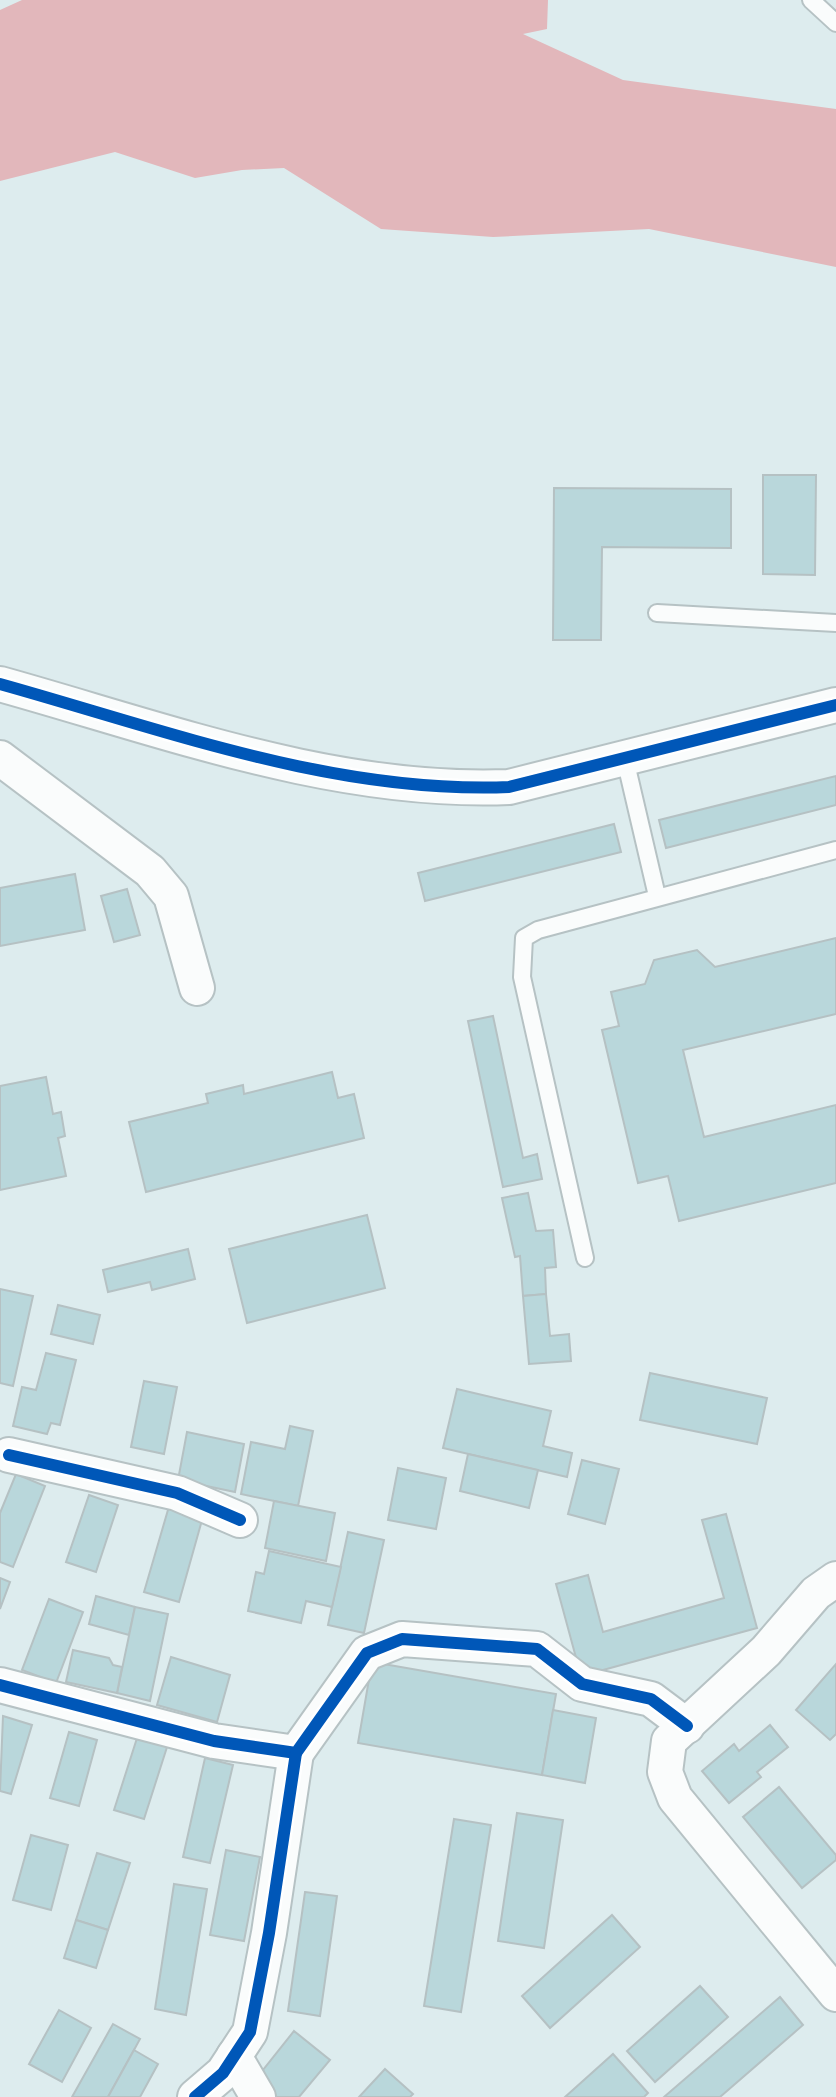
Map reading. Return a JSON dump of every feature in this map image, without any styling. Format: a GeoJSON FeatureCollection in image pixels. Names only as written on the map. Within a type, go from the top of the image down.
{"type":"FeatureCollection","features":[{"type":"Feature","properties":{"kind":"street"},"geometry":{"type":"LineString","coordinates":[[0,684],[252,755],[403,784],[460,789],[509,787],[836,705]]}},
{"type":"Feature","properties":{"kind":"street"},"geometry":{"type":"LineString","coordinates":[[0,758],[157,879],[171,896],[181,922],[197,988]]}},
{"type":"Feature","properties":{"kind":"street"},"geometry":{"type":"LineString","coordinates":[[3,1463],[177,1493],[240,1520]]}},
{"type":"Feature","properties":{"kind":"street"},"geometry":{"type":"LineString","coordinates":[[836,1579],[816,1593],[766,1651],[669,1741],[665,1772],[675,1798],[836,1994]]}},
{"type":"Feature","properties":{"kind":"street"},"geometry":{"type":"LineString","coordinates":[[195,2097],[223,2073],[250,2032],[269,1933],[296,1753],[367,1653],[402,1639],[537,1649],[582,1684],[651,1699],[687,1726]]}},
{"type":"Feature","properties":{"kind":"street"},"geometry":{"type":"LineString","coordinates":[[0,1685],[214,1741],[296,1753]]}},
{"type":"Feature","properties":{"kind":"street"},"geometry":{"type":"LineString","coordinates":[[234,2056],[258,2097]]}},
{"type":"Feature","properties":{"kind":"lane"},"geometry":{"type":"LineString","coordinates":[[811,0],[836,23]]}},
{"type":"Feature","properties":{"kind":"lane"},"geometry":{"type":"LineString","coordinates":[[657,613],[836,623]]}},
{"type":"Feature","properties":{"kind":"lane"},"geometry":{"type":"LineString","coordinates":[[625,759],[657,896]]}},
{"type":"Feature","properties":{"kind":"lane"},"geometry":{"type":"LineString","coordinates":[[585,1258],[522,977],[524,938],[538,930],[657,896],[836,850]]}},
{"type":"Feature","properties":{"kind":"shaded area"},"geometry":{"type":"Polygon","coordinates":[[[22,0],[548,0],[547,29],[523,34],[623,80],[836,109],[836,267],[649,229],[493,237],[381,229],[284,168],[242,170],[195,178],[115,152],[0,181],[0,10],[22,0]]]}},
{"type":"Feature","properties":{"kind":"building"},"geometry":{"type":"Polygon","coordinates":[[[763,475],[816,475],[815,575],[763,574],[763,475]]]}},
{"type":"Feature","properties":{"kind":"building"},"geometry":{"type":"Polygon","coordinates":[[[554,488],[731,489],[731,548],[602,547],[601,640],[553,640],[554,488]]]}},
{"type":"Feature","properties":{"kind":"building"},"geometry":{"type":"Polygon","coordinates":[[[836,776],[836,805],[666,848],[659,820],[836,776]]]}},
{"type":"Feature","properties":{"kind":"building"},"geometry":{"type":"Polygon","coordinates":[[[614,824],[621,852],[425,901],[418,873],[614,824]]]}},
{"type":"Feature","properties":{"kind":"building"},"geometry":{"type":"Polygon","coordinates":[[[75,874],[85,930],[0,946],[0,888],[75,874]]]}},
{"type":"Feature","properties":{"kind":"building"},"geometry":{"type":"Polygon","coordinates":[[[127,889],[140,935],[114,942],[101,896],[127,889]]]}},
{"type":"Feature","properties":{"kind":"building"},"geometry":{"type":"Polygon","coordinates":[[[836,938],[836,1014],[683,1050],[704,1137],[836,1105],[836,1183],[679,1221],[668,1176],[638,1183],[602,1030],[619,1026],[611,992],[645,984],[654,960],[697,950],[715,967],[836,938]]]}},
{"type":"Feature","properties":{"kind":"building"},"geometry":{"type":"Polygon","coordinates":[[[493,1016],[523,1158],[537,1154],[542,1179],[503,1187],[468,1021],[493,1016]]]}},
{"type":"Feature","properties":{"kind":"building"},"geometry":{"type":"Polygon","coordinates":[[[332,1072],[338,1098],[354,1094],[364,1138],[146,1192],[129,1122],[208,1103],[206,1094],[243,1085],[244,1094],[332,1072]]]}},
{"type":"Feature","properties":{"kind":"building"},"geometry":{"type":"Polygon","coordinates":[[[46,1077],[53,1114],[61,1112],[65,1136],[58,1138],[66,1176],[0,1190],[0,1086],[46,1077]]]}},
{"type":"Feature","properties":{"kind":"building"},"geometry":{"type":"Polygon","coordinates":[[[528,1193],[536,1231],[553,1230],[556,1267],[545,1268],[546,1294],[523,1296],[520,1256],[515,1257],[502,1198],[528,1193]]]}},
{"type":"Feature","properties":{"kind":"building"},"geometry":{"type":"Polygon","coordinates":[[[367,1215],[385,1288],[247,1323],[229,1249],[367,1215]]]}},
{"type":"Feature","properties":{"kind":"building"},"geometry":{"type":"Polygon","coordinates":[[[188,1249],[195,1279],[152,1290],[150,1282],[108,1292],[103,1270],[188,1249]]]}},
{"type":"Feature","properties":{"kind":"building"},"geometry":{"type":"Polygon","coordinates":[[[0,1289],[33,1296],[13,1386],[0,1383],[0,1289]]]}},
{"type":"Feature","properties":{"kind":"building"},"geometry":{"type":"Polygon","coordinates":[[[546,1294],[550,1336],[569,1334],[571,1361],[529,1364],[523,1296],[546,1294]]]}},
{"type":"Feature","properties":{"kind":"building"},"geometry":{"type":"Polygon","coordinates":[[[58,1305],[100,1315],[93,1344],[51,1334],[58,1305]]]}},
{"type":"Feature","properties":{"kind":"building"},"geometry":{"type":"Polygon","coordinates":[[[46,1353],[76,1360],[60,1425],[51,1423],[47,1434],[13,1426],[22,1387],[36,1390],[46,1353]]]}},
{"type":"Feature","properties":{"kind":"building"},"geometry":{"type":"Polygon","coordinates":[[[650,1373],[767,1398],[757,1444],[640,1420],[650,1373]]]}},
{"type":"Feature","properties":{"kind":"building"},"geometry":{"type":"Polygon","coordinates":[[[144,1381],[177,1387],[164,1454],[131,1447],[144,1381]]]}},
{"type":"Feature","properties":{"kind":"building"},"geometry":{"type":"Polygon","coordinates":[[[457,1389],[551,1411],[543,1446],[572,1453],[567,1477],[443,1448],[457,1389]]]}},
{"type":"Feature","properties":{"kind":"building"},"geometry":{"type":"Polygon","coordinates":[[[290,1426],[313,1431],[298,1506],[241,1494],[251,1442],[285,1449],[290,1426]]]}},
{"type":"Feature","properties":{"kind":"building"},"geometry":{"type":"Polygon","coordinates":[[[187,1432],[244,1444],[235,1492],[178,1480],[187,1432]]]}},
{"type":"Feature","properties":{"kind":"building"},"geometry":{"type":"Polygon","coordinates":[[[468,1454],[538,1470],[529,1508],[460,1491],[468,1454]]]}},
{"type":"Feature","properties":{"kind":"building"},"geometry":{"type":"Polygon","coordinates":[[[582,1460],[619,1469],[605,1524],[568,1514],[582,1460]]]}},
{"type":"Feature","properties":{"kind":"building"},"geometry":{"type":"Polygon","coordinates":[[[398,1468],[446,1478],[436,1529],[388,1520],[398,1468]]]}},
{"type":"Feature","properties":{"kind":"building"},"geometry":{"type":"Polygon","coordinates":[[[16,1474],[45,1486],[13,1567],[0,1562],[0,1513],[16,1474]]]}},
{"type":"Feature","properties":{"kind":"building"},"geometry":{"type":"Polygon","coordinates":[[[89,1495],[118,1505],[96,1572],[66,1562],[89,1495]]]}},
{"type":"Feature","properties":{"kind":"building"},"geometry":{"type":"Polygon","coordinates":[[[274,1501],[335,1513],[326,1561],[265,1548],[274,1501]]]}},
{"type":"Feature","properties":{"kind":"building"},"geometry":{"type":"Polygon","coordinates":[[[170,1503],[204,1513],[179,1602],[144,1592],[170,1503]]]}},
{"type":"Feature","properties":{"kind":"building"},"geometry":{"type":"Polygon","coordinates":[[[726,1514],[757,1628],[581,1676],[556,1584],[588,1575],[603,1632],[724,1598],[702,1520],[726,1514]]]}},
{"type":"Feature","properties":{"kind":"building"},"geometry":{"type":"Polygon","coordinates":[[[348,1532],[384,1540],[364,1633],[328,1625],[348,1532]]]}},
{"type":"Feature","properties":{"kind":"building"},"geometry":{"type":"Polygon","coordinates":[[[269,1551],[341,1567],[332,1607],[306,1601],[301,1623],[248,1611],[256,1572],[264,1574],[269,1551]]]}},
{"type":"Feature","properties":{"kind":"building"},"geometry":{"type":"Polygon","coordinates":[[[0,1578],[10,1582],[0,1609],[0,1578]]]}},
{"type":"Feature","properties":{"kind":"building"},"geometry":{"type":"Polygon","coordinates":[[[96,1596],[135,1607],[129,1635],[89,1624],[96,1596]]]}},
{"type":"Feature","properties":{"kind":"building"},"geometry":{"type":"Polygon","coordinates":[[[49,1599],[83,1612],[56,1683],[22,1670],[49,1599]]]}},
{"type":"Feature","properties":{"kind":"building"},"geometry":{"type":"Polygon","coordinates":[[[135,1607],[168,1614],[150,1701],[117,1693],[135,1607]]]}},
{"type":"Feature","properties":{"kind":"building"},"geometry":{"type":"Polygon","coordinates":[[[73,1650],[109,1658],[113,1665],[122,1667],[117,1693],[66,1682],[73,1650]]]}},
{"type":"Feature","properties":{"kind":"building"},"geometry":{"type":"Polygon","coordinates":[[[171,1657],[230,1675],[217,1722],[157,1705],[171,1657]]]}},
{"type":"Feature","properties":{"kind":"building"},"geometry":{"type":"Polygon","coordinates":[[[372,1662],[556,1694],[542,1775],[358,1743],[372,1662]]]}},
{"type":"Feature","properties":{"kind":"building"},"geometry":{"type":"Polygon","coordinates":[[[836,1664],[836,1734],[830,1740],[796,1710],[836,1664]]]}},
{"type":"Feature","properties":{"kind":"building"},"geometry":{"type":"Polygon","coordinates":[[[553,1710],[596,1718],[585,1783],[542,1775],[553,1710]]]}},
{"type":"Feature","properties":{"kind":"building"},"geometry":{"type":"Polygon","coordinates":[[[3,1716],[32,1725],[11,1794],[0,1791],[3,1716]]]}},
{"type":"Feature","properties":{"kind":"building"},"geometry":{"type":"Polygon","coordinates":[[[770,1725],[788,1747],[757,1772],[761,1777],[729,1803],[702,1771],[734,1744],[739,1751],[770,1725]]]}},
{"type":"Feature","properties":{"kind":"building"},"geometry":{"type":"Polygon","coordinates":[[[69,1732],[97,1740],[79,1806],[50,1798],[69,1732]]]}},
{"type":"Feature","properties":{"kind":"building"},"geometry":{"type":"Polygon","coordinates":[[[138,1735],[168,1744],[144,1819],[114,1810],[138,1735]]]}},
{"type":"Feature","properties":{"kind":"building"},"geometry":{"type":"Polygon","coordinates":[[[205,1758],[233,1765],[210,1863],[183,1857],[205,1758]]]}},
{"type":"Feature","properties":{"kind":"building"},"geometry":{"type":"Polygon","coordinates":[[[779,1787],[836,1855],[836,1860],[802,1888],[743,1817],[779,1787]]]}},
{"type":"Feature","properties":{"kind":"building"},"geometry":{"type":"Polygon","coordinates":[[[517,1813],[563,1820],[544,1948],[498,1941],[517,1813]]]}},
{"type":"Feature","properties":{"kind":"building"},"geometry":{"type":"Polygon","coordinates":[[[454,1819],[491,1825],[461,2012],[424,2006],[454,1819]]]}},
{"type":"Feature","properties":{"kind":"building"},"geometry":{"type":"Polygon","coordinates":[[[31,1835],[68,1845],[51,1910],[13,1900],[31,1835]]]}},
{"type":"Feature","properties":{"kind":"building"},"geometry":{"type":"Polygon","coordinates":[[[226,1850],[260,1857],[244,1941],[210,1935],[226,1850]]]}},
{"type":"Feature","properties":{"kind":"building"},"geometry":{"type":"Polygon","coordinates":[[[97,1853],[130,1863],[108,1930],[76,1920],[97,1853]]]}},
{"type":"Feature","properties":{"kind":"building"},"geometry":{"type":"Polygon","coordinates":[[[174,1884],[207,1889],[186,2015],[155,2009],[174,1884]]]}},
{"type":"Feature","properties":{"kind":"building"},"geometry":{"type":"Polygon","coordinates":[[[305,1892],[337,1896],[320,2016],[288,2011],[305,1892]]]}},
{"type":"Feature","properties":{"kind":"building"},"geometry":{"type":"Polygon","coordinates":[[[612,1915],[640,1947],[550,2028],[522,1996],[612,1915]]]}},
{"type":"Feature","properties":{"kind":"building"},"geometry":{"type":"Polygon","coordinates":[[[76,1920],[108,1930],[96,1968],[64,1958],[76,1920]]]}},
{"type":"Feature","properties":{"kind":"building"},"geometry":{"type":"Polygon","coordinates":[[[700,1986],[728,2017],[655,2082],[627,2051],[700,1986]]]}},
{"type":"Feature","properties":{"kind":"building"},"geometry":{"type":"Polygon","coordinates":[[[780,1997],[803,2025],[720,2097],[664,2097],[780,1997]]]}},
{"type":"Feature","properties":{"kind":"building"},"geometry":{"type":"Polygon","coordinates":[[[59,2010],[91,2028],[62,2082],[29,2064],[59,2010]]]}},
{"type":"Feature","properties":{"kind":"building"},"geometry":{"type":"Polygon","coordinates":[[[113,2024],[140,2039],[108,2097],[72,2097],[113,2024]]]}},
{"type":"Feature","properties":{"kind":"building"},"geometry":{"type":"Polygon","coordinates":[[[294,2031],[330,2060],[299,2097],[271,2097],[263,2070],[294,2031]]]}},
{"type":"Feature","properties":{"kind":"building"},"geometry":{"type":"Polygon","coordinates":[[[134,2050],[158,2064],[140,2097],[108,2097],[134,2050]]]}},
{"type":"Feature","properties":{"kind":"building"},"geometry":{"type":"Polygon","coordinates":[[[613,2054],[648,2093],[644,2097],[565,2097],[613,2054]]]}},
{"type":"Feature","properties":{"kind":"building"},"geometry":{"type":"Polygon","coordinates":[[[385,2069],[413,2094],[410,2097],[359,2097],[385,2069]]]}},
{"type":"Feature","properties":{"kind":"cycle path"},"geometry":{"type":"LineString","coordinates":[[0,684],[188,739],[315,770],[444,786],[509,787],[836,705]]}},
{"type":"Feature","properties":{"kind":"cycle path"},"geometry":{"type":"LineString","coordinates":[[9,1455],[177,1493],[240,1520]]}},
{"type":"Feature","properties":{"kind":"cycle path"},"geometry":{"type":"LineString","coordinates":[[0,1685],[214,1741],[296,1753],[367,1653],[402,1639],[537,1649],[582,1684],[651,1699],[687,1726]]}},
{"type":"Feature","properties":{"kind":"cycle path"},"geometry":{"type":"LineString","coordinates":[[195,2097],[223,2073],[250,2032],[269,1933],[296,1753]]}}]}
